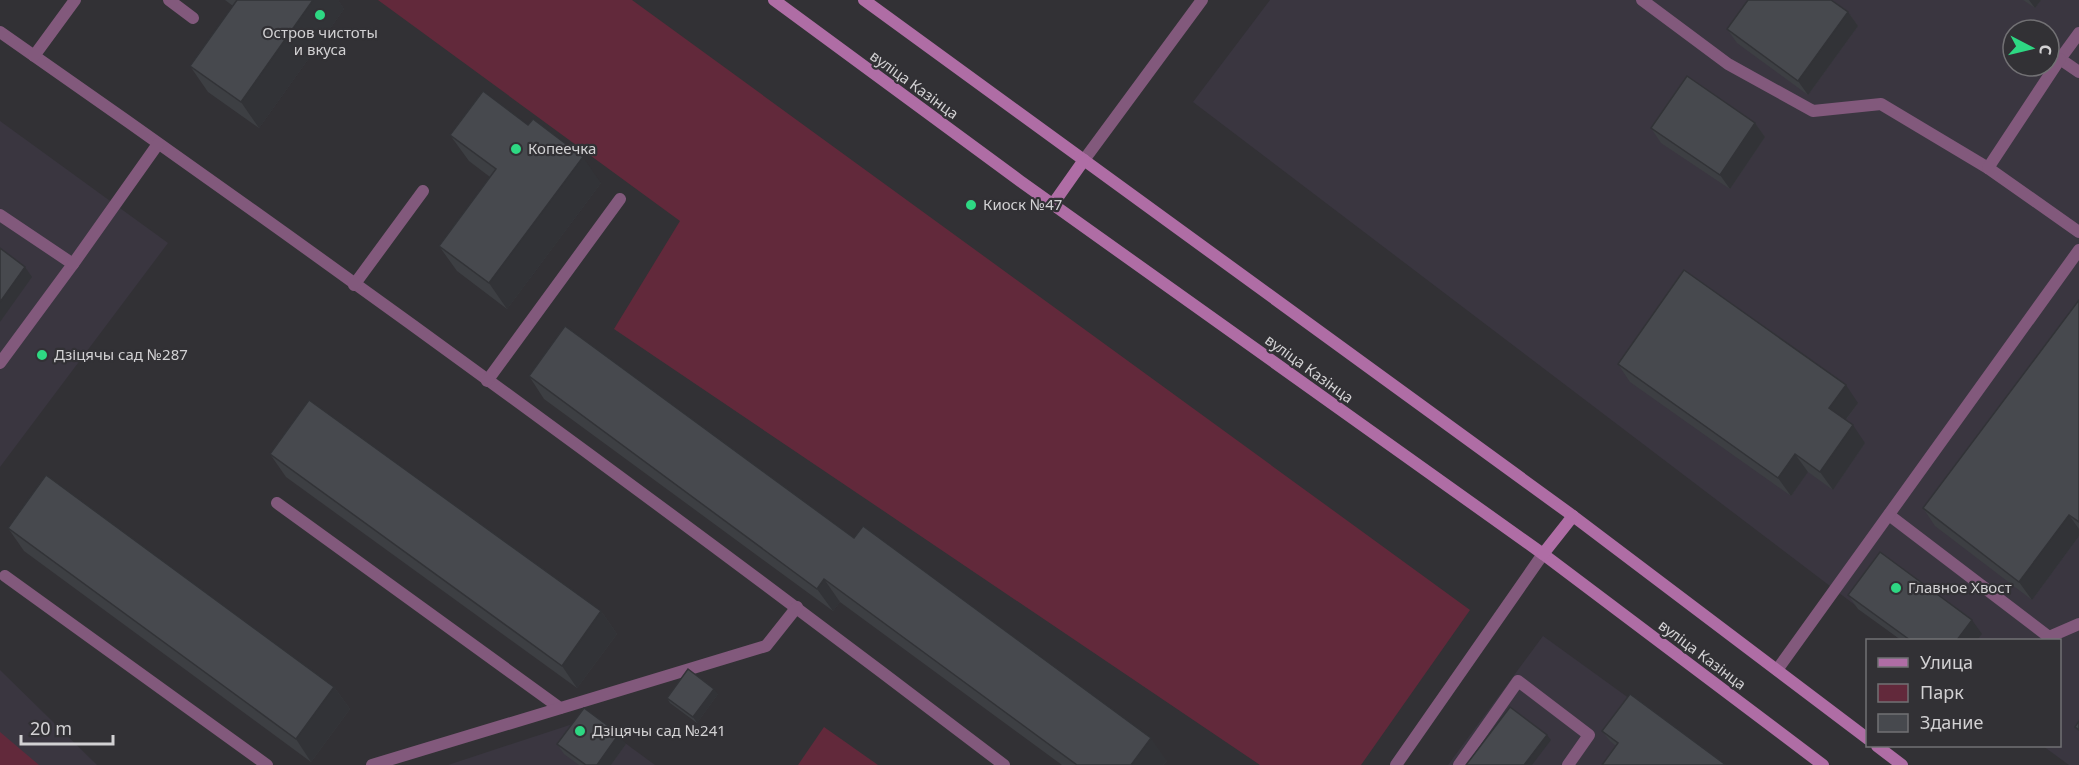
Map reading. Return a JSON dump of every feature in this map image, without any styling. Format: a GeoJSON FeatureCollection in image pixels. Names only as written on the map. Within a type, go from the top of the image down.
{"type":"FeatureCollection","features":[{"type":"Feature","properties":{"kind":"main road","name":"вуліца Казінца"},"geometry":{"type":"LineString","coordinates":[[774,0],[1053,204],[1543,554],[1823,765]]}},
{"type":"Feature","properties":{"kind":"main road"},"geometry":{"type":"LineString","coordinates":[[864,0],[1573,516],[1866,737]]}},
{"type":"Feature","properties":{"kind":"main road"},"geometry":{"type":"LineString","coordinates":[[1053,204],[1084,160]]}},
{"type":"Feature","properties":{"kind":"main road"},"geometry":{"type":"LineString","coordinates":[[1543,554],[1573,516]]}},
{"type":"Feature","properties":{"kind":"main road"},"geometry":{"type":"LineString","coordinates":[[1877,747],[1902,765]]}},
{"type":"Feature","properties":{"kind":"street"},"geometry":{"type":"LineString","coordinates":[[34,56],[75,0]]}},
{"type":"Feature","properties":{"kind":"street"},"geometry":{"type":"LineString","coordinates":[[169,0],[193,18]]}},
{"type":"Feature","properties":{"kind":"street"},"geometry":{"type":"LineString","coordinates":[[1084,160],[1202,0]]}},
{"type":"Feature","properties":{"kind":"street"},"geometry":{"type":"LineString","coordinates":[[1642,0],[1728,64],[1814,111],[1881,104],[1988,168],[2079,232]]}},
{"type":"Feature","properties":{"kind":"street"},"geometry":{"type":"LineString","coordinates":[[0,32],[488,381],[797,608],[1005,765]]}},
{"type":"Feature","properties":{"kind":"street"},"geometry":{"type":"LineString","coordinates":[[2061,58],[2079,33]]}},
{"type":"Feature","properties":{"kind":"street"},"geometry":{"type":"LineString","coordinates":[[2061,60],[2079,72]]}},
{"type":"Feature","properties":{"kind":"street"},"geometry":{"type":"LineString","coordinates":[[1988,168],[2047,78]]}},
{"type":"Feature","properties":{"kind":"street"},"geometry":{"type":"LineString","coordinates":[[0,363],[158,144]]}},
{"type":"Feature","properties":{"kind":"street"},"geometry":{"type":"LineString","coordinates":[[354,285],[423,191]]}},
{"type":"Feature","properties":{"kind":"street"},"geometry":{"type":"LineString","coordinates":[[488,381],[620,199]]}},
{"type":"Feature","properties":{"kind":"street"},"geometry":{"type":"LineString","coordinates":[[0,215],[72,264]]}},
{"type":"Feature","properties":{"kind":"street"},"geometry":{"type":"LineString","coordinates":[[1777,670],[2079,250]]}},
{"type":"Feature","properties":{"kind":"street"},"geometry":{"type":"LineString","coordinates":[[277,502],[560,708]]}},
{"type":"Feature","properties":{"kind":"street"},"geometry":{"type":"LineString","coordinates":[[1888,515],[2049,637],[2079,624]]}},
{"type":"Feature","properties":{"kind":"street"},"geometry":{"type":"LineString","coordinates":[[1396,765],[1543,554]]}},
{"type":"Feature","properties":{"kind":"street"},"geometry":{"type":"LineString","coordinates":[[5,576],[267,765]]}},
{"type":"Feature","properties":{"kind":"street"},"geometry":{"type":"LineString","coordinates":[[372,765],[766,646],[797,608]]}},
{"type":"Feature","properties":{"kind":"street"},"geometry":{"type":"LineString","coordinates":[[1459,765],[1518,681],[1589,735],[1568,765]]}},
{"type":"Feature","properties":{"kind":"shaded area"},"geometry":{"type":"Polygon","coordinates":[[[1270,0],[2079,0],[2079,765],[2069,765],[2044,747],[2061,747],[2061,639],[1900,639],[1193,102],[1270,0]]]}},
{"type":"Feature","properties":{"kind":"shaded area","name":"Дзіцячы сад №287"},"geometry":{"type":"Polygon","coordinates":[[[0,121],[168,243],[0,467],[0,121]]]}},
{"type":"Feature","properties":{"kind":"shaded area"},"geometry":{"type":"Polygon","coordinates":[[[1543,636],[1637,704],[1719,765],[1448,765],[1543,636]]]}},
{"type":"Feature","properties":{"kind":"shaded area"},"geometry":{"type":"Polygon","coordinates":[[[0,670],[97,765],[0,765],[0,670]]]}},
{"type":"Feature","properties":{"kind":"shaded area","name":"Дзіцячы сад №241"},"geometry":{"type":"Polygon","coordinates":[[[591,718],[655,765],[448,765],[591,718]]]}},
{"type":"Feature","properties":{"kind":"green space"},"geometry":{"type":"Polygon","coordinates":[[[378,0],[632,0],[1470,610],[1361,765],[1260,765],[614,329],[680,221],[378,0]]]}},
{"type":"Feature","properties":{"kind":"green space"},"geometry":{"type":"Polygon","coordinates":[[[824,727],[878,765],[798,765],[824,727]]]}},
{"type":"Feature","properties":{"kind":"green space"},"geometry":{"type":"Polygon","coordinates":[[[0,732],[39,765],[0,765],[0,732]]]}},
{"type":"Feature","properties":{"kind":"building"},"geometry":{"type":"Polygon","coordinates":[[[237,0],[313,0],[241,102],[190,66],[237,0]]]}},
{"type":"Feature","properties":{"kind":"building"},"geometry":{"type":"Polygon","coordinates":[[[1748,0],[1831,0],[1848,12],[1798,81],[1727,29],[1748,0]]]}},
{"type":"Feature","properties":{"kind":"building"},"geometry":{"type":"Polygon","coordinates":[[[1687,76],[1755,123],[1720,175],[1651,128],[1687,76]]]}},
{"type":"Feature","properties":{"kind":"building"},"geometry":{"type":"Polygon","coordinates":[[[483,91],[528,125],[533,119],[583,157],[489,283],[439,246],[496,169],[450,135],[483,91]]]}},
{"type":"Feature","properties":{"kind":"building"},"geometry":{"type":"Polygon","coordinates":[[[0,248],[25,267],[0,302],[0,248]]]}},
{"type":"Feature","properties":{"kind":"building"},"geometry":{"type":"Polygon","coordinates":[[[1684,270],[1846,385],[1829,408],[1853,425],[1820,472],[1795,454],[1778,478],[1618,364],[1684,270]]]}},
{"type":"Feature","properties":{"kind":"building"},"geometry":{"type":"Polygon","coordinates":[[[2079,300],[2079,522],[2069,515],[2019,582],[1923,508],[2079,300]]]}},
{"type":"Feature","properties":{"kind":"building"},"geometry":{"type":"Polygon","coordinates":[[[565,326],[854,538],[863,526],[1151,738],[1131,765],[1077,765],[824,579],[817,589],[529,376],[565,326]]]}},
{"type":"Feature","properties":{"kind":"building"},"geometry":{"type":"Polygon","coordinates":[[[309,400],[601,611],[562,666],[270,454],[309,400]]]}},
{"type":"Feature","properties":{"kind":"building"},"geometry":{"type":"Polygon","coordinates":[[[46,475],[334,687],[296,739],[8,528],[46,475]]]}},
{"type":"Feature","properties":{"kind":"building","name":"Главное Хвост"},"geometry":{"type":"Polygon","coordinates":[[[1880,552],[1972,620],[1958,639],[1909,639],[1848,595],[1880,552]]]}},
{"type":"Feature","properties":{"kind":"building"},"geometry":{"type":"Polygon","coordinates":[[[688,669],[714,689],[693,717],[667,698],[688,669]]]}},
{"type":"Feature","properties":{"kind":"building"},"geometry":{"type":"Polygon","coordinates":[[[1630,694],[1726,765],[1602,765],[1618,743],[1602,731],[1630,694]]]}},
{"type":"Feature","properties":{"kind":"building"},"geometry":{"type":"Polygon","coordinates":[[[1510,707],[1547,735],[1524,765],[1466,765],[1510,707]]]}},
{"type":"Feature","properties":{"kind":"building"},"geometry":{"type":"Polygon","coordinates":[[[584,708],[619,734],[597,765],[586,765],[557,744],[584,708]]]}},
{"type":"Feature","properties":{"kind":"place","name":"Остров чистоты и вкуса"},"geometry":{"type":"Point","coordinates":[320,15]}},
{"type":"Feature","properties":{"kind":"place","name":"Копеечка"},"geometry":{"type":"Point","coordinates":[516,149]}},
{"type":"Feature","properties":{"kind":"place","name":"Киоск №47"},"geometry":{"type":"Point","coordinates":[971,205]}},
{"type":"Feature","properties":{"kind":"place","name":"Дзіцячы сад №287"},"geometry":{"type":"Point","coordinates":[42,355]}},
{"type":"Feature","properties":{"kind":"place","name":"Главное Хвост"},"geometry":{"type":"Point","coordinates":[1896,588]}},
{"type":"Feature","properties":{"kind":"place","name":"Дзіцячы сад №241"},"geometry":{"type":"Point","coordinates":[580,731]}}]}
